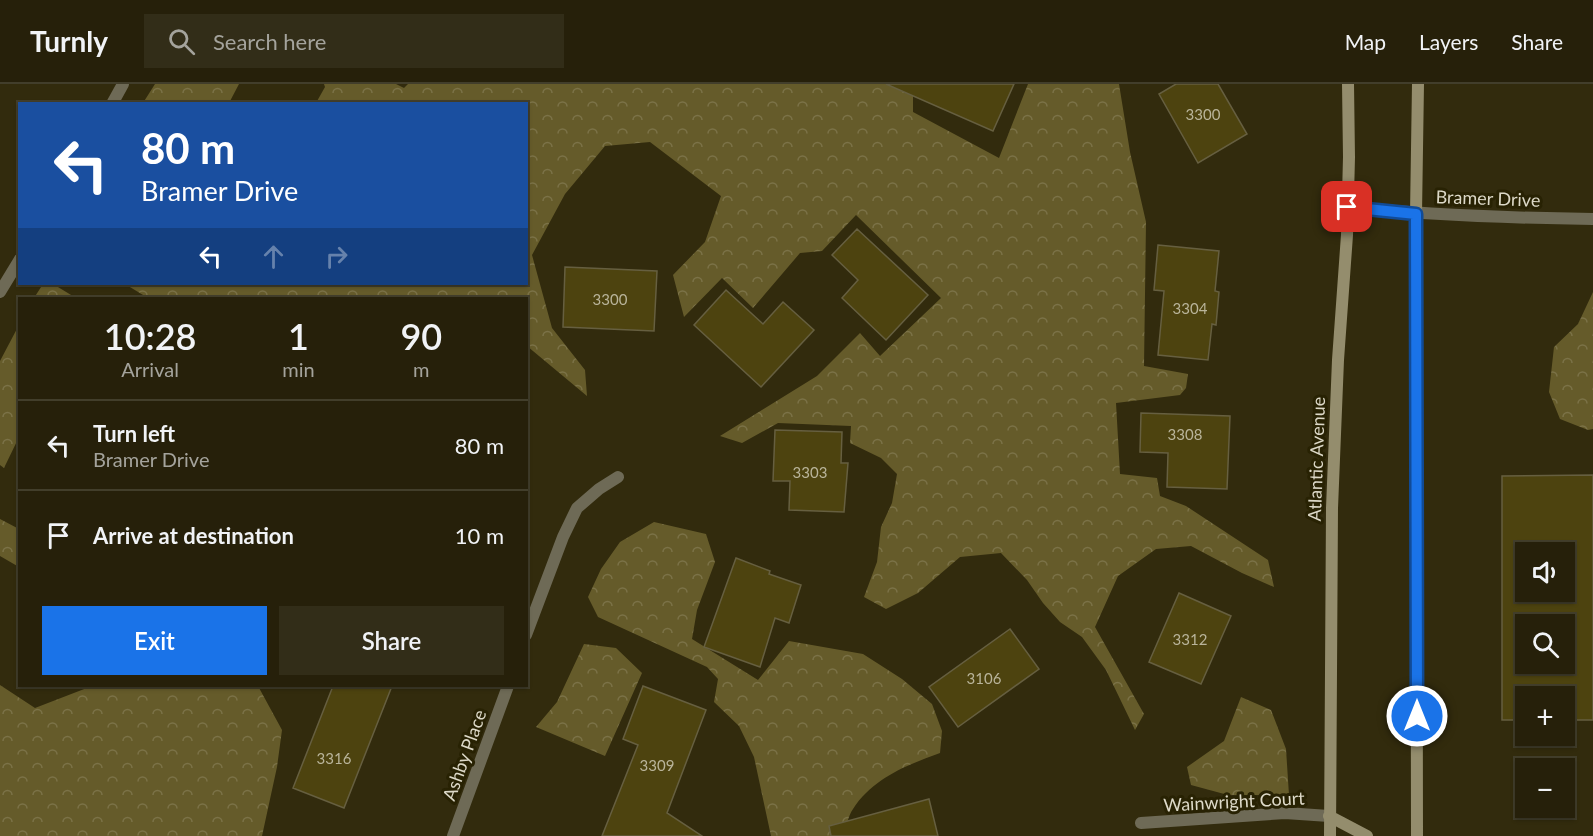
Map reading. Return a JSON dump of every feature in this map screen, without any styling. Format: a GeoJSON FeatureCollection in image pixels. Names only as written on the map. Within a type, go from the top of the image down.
{"type":"FeatureCollection","features":[{"type":"Feature","properties":{"kind":"main road","name":"Atlantic Avenue"},"geometry":{"type":"LineString","coordinates":[[1330,836],[1332,508],[1347,207],[1348,84]]}},
{"type":"Feature","properties":{"kind":"main road"},"geometry":{"type":"LineString","coordinates":[[1417,836],[1416,214],[1418,84]]}},
{"type":"Feature","properties":{"kind":"main road"},"geometry":{"type":"LineString","coordinates":[[1329,816],[1367,836]]}},
{"type":"Feature","properties":{"kind":"street"},"geometry":{"type":"LineString","coordinates":[[113,102],[123,84]]}},
{"type":"Feature","properties":{"kind":"street","name":"Bramer Drive"},"geometry":{"type":"LineString","coordinates":[[1347,207],[1489,218],[1593,219]]}},
{"type":"Feature","properties":{"kind":"street"},"geometry":{"type":"LineString","coordinates":[[0,292],[18,262]]}},
{"type":"Feature","properties":{"kind":"street"},"geometry":{"type":"LineString","coordinates":[[528,630],[563,537],[577,508],[598,489],[618,477]]}},
{"type":"Feature","properties":{"kind":"street","name":"Ashby Place"},"geometry":{"type":"LineString","coordinates":[[453,836],[508,687]]}},
{"type":"Feature","properties":{"kind":"street","name":"Wainwright Court"},"geometry":{"type":"LineString","coordinates":[[1142,824],[1285,813],[1329,816]]}},
{"type":"Feature","properties":{"kind":"green space"},"geometry":{"type":"Polygon","coordinates":[[[155,84],[239,84],[230,102],[144,102],[155,84]]]}},
{"type":"Feature","properties":{"kind":"green space"},"geometry":{"type":"Polygon","coordinates":[[[324,84],[396,84],[404,88],[408,84],[913,84],[913,112],[999,158],[1028,84],[1119,84],[1130,152],[1146,222],[1144,366],[1188,374],[1186,388],[1180,395],[1116,403],[1120,474],[1157,478],[1160,496],[1186,506],[1268,560],[1274,587],[1191,546],[1156,549],[1118,576],[1095,627],[1144,714],[1135,730],[1106,670],[1082,637],[1060,622],[1027,580],[1001,553],[960,557],[918,593],[886,609],[864,597],[877,562],[881,527],[892,503],[897,474],[881,458],[850,443],[851,426],[778,423],[742,443],[720,436],[817,376],[860,333],[880,356],[941,298],[856,215],[822,251],[800,253],[753,308],[722,278],[684,317],[673,275],[705,242],[721,196],[650,142],[605,146],[565,194],[532,255],[552,328],[585,370],[587,396],[528,347],[528,297],[146,297],[127,285],[202,285],[206,287],[207,285],[528,285],[528,102],[317,102],[325,87],[324,84]]]}},
{"type":"Feature","properties":{"kind":"green space"},"geometry":{"type":"Polygon","coordinates":[[[42,285],[55,285],[74,297],[35,297],[42,285]]]}},
{"type":"Feature","properties":{"kind":"green space"},"geometry":{"type":"Polygon","coordinates":[[[1593,292],[1593,429],[1588,430],[1560,419],[1549,392],[1554,347],[1578,324],[1593,292]]]}},
{"type":"Feature","properties":{"kind":"green space"},"geometry":{"type":"Polygon","coordinates":[[[18,327],[18,439],[4,468],[0,465],[0,361],[18,327]]]}},
{"type":"Feature","properties":{"kind":"green space"},"geometry":{"type":"Polygon","coordinates":[[[0,519],[18,528],[18,566],[0,556],[0,519]]]}},
{"type":"Feature","properties":{"kind":"green space"},"geometry":{"type":"Polygon","coordinates":[[[654,522],[706,534],[715,562],[697,610],[692,639],[758,680],[789,641],[863,654],[902,679],[932,704],[942,731],[940,753],[903,768],[870,789],[851,812],[844,836],[771,836],[754,757],[739,726],[714,702],[718,679],[707,667],[598,617],[588,597],[601,569],[620,542],[654,522]]]}},
{"type":"Feature","properties":{"kind":"green space"},"geometry":{"type":"Polygon","coordinates":[[[584,644],[616,648],[642,673],[605,756],[536,727],[557,702],[584,644]]]}},
{"type":"Feature","properties":{"kind":"green space"},"geometry":{"type":"Polygon","coordinates":[[[0,685],[35,708],[89,687],[259,687],[282,730],[277,767],[262,836],[0,836],[0,685]]]}},
{"type":"Feature","properties":{"kind":"green space"},"geometry":{"type":"Polygon","coordinates":[[[1241,697],[1271,710],[1286,749],[1289,795],[1228,795],[1191,785],[1187,767],[1224,741],[1241,697]]]}},
{"type":"Feature","properties":{"kind":"building"},"geometry":{"type":"Polygon","coordinates":[[[886,84],[1014,84],[993,131],[886,84]]]}},
{"type":"Feature","properties":{"kind":"building"},"geometry":{"type":"Polygon","coordinates":[[[1176,84],[1218,84],[1247,134],[1198,163],[1159,94],[1176,84]]]}},
{"type":"Feature","properties":{"kind":"building"},"geometry":{"type":"Polygon","coordinates":[[[857,229],[928,295],[886,340],[842,298],[858,280],[832,255],[857,229]]]}},
{"type":"Feature","properties":{"kind":"building"},"geometry":{"type":"Polygon","coordinates":[[[1158,245],[1219,251],[1215,291],[1219,292],[1216,325],[1212,324],[1208,360],[1158,355],[1164,291],[1154,290],[1158,245]]]}},
{"type":"Feature","properties":{"kind":"building"},"geometry":{"type":"Polygon","coordinates":[[[565,267],[657,271],[654,331],[563,327],[565,267]]]}},
{"type":"Feature","properties":{"kind":"building"},"geometry":{"type":"Polygon","coordinates":[[[726,290],[763,324],[783,302],[814,330],[761,387],[694,325],[726,290]]]}},
{"type":"Feature","properties":{"kind":"building"},"geometry":{"type":"Polygon","coordinates":[[[1141,413],[1230,416],[1227,489],[1167,487],[1168,453],[1140,452],[1141,413]]]}},
{"type":"Feature","properties":{"kind":"building"},"geometry":{"type":"Polygon","coordinates":[[[775,430],[842,432],[841,463],[848,463],[844,512],[789,510],[790,481],[773,481],[775,430]]]}},
{"type":"Feature","properties":{"kind":"building"},"geometry":{"type":"Polygon","coordinates":[[[1593,475],[1593,720],[1575,720],[1575,686],[1515,686],[1515,720],[1502,720],[1502,476],[1593,475]]]}},
{"type":"Feature","properties":{"kind":"building"},"geometry":{"type":"Polygon","coordinates":[[[736,558],[770,571],[769,574],[801,585],[789,623],[775,618],[760,667],[704,647],[736,558]]]}},
{"type":"Feature","properties":{"kind":"building"},"geometry":{"type":"Polygon","coordinates":[[[1179,593],[1231,616],[1201,684],[1149,662],[1179,593]]]}},
{"type":"Feature","properties":{"kind":"building"},"geometry":{"type":"Polygon","coordinates":[[[1010,629],[1039,669],[958,727],[929,687],[1010,629]]]}},
{"type":"Feature","properties":{"kind":"building"},"geometry":{"type":"Polygon","coordinates":[[[643,686],[706,710],[667,813],[702,836],[602,836],[638,745],[623,739],[643,686]]]}},
{"type":"Feature","properties":{"kind":"building"},"geometry":{"type":"Polygon","coordinates":[[[333,687],[392,687],[344,808],[293,788],[333,687]]]}},
{"type":"Feature","properties":{"kind":"building"},"geometry":{"type":"Polygon","coordinates":[[[929,799],[938,836],[831,836],[829,826],[929,799]]]}},
{"type":"Feature","properties":{"kind":"route"},"geometry":{"type":"LineString","coordinates":[[1347,207],[1416,214],[1417,716]]}}]}
